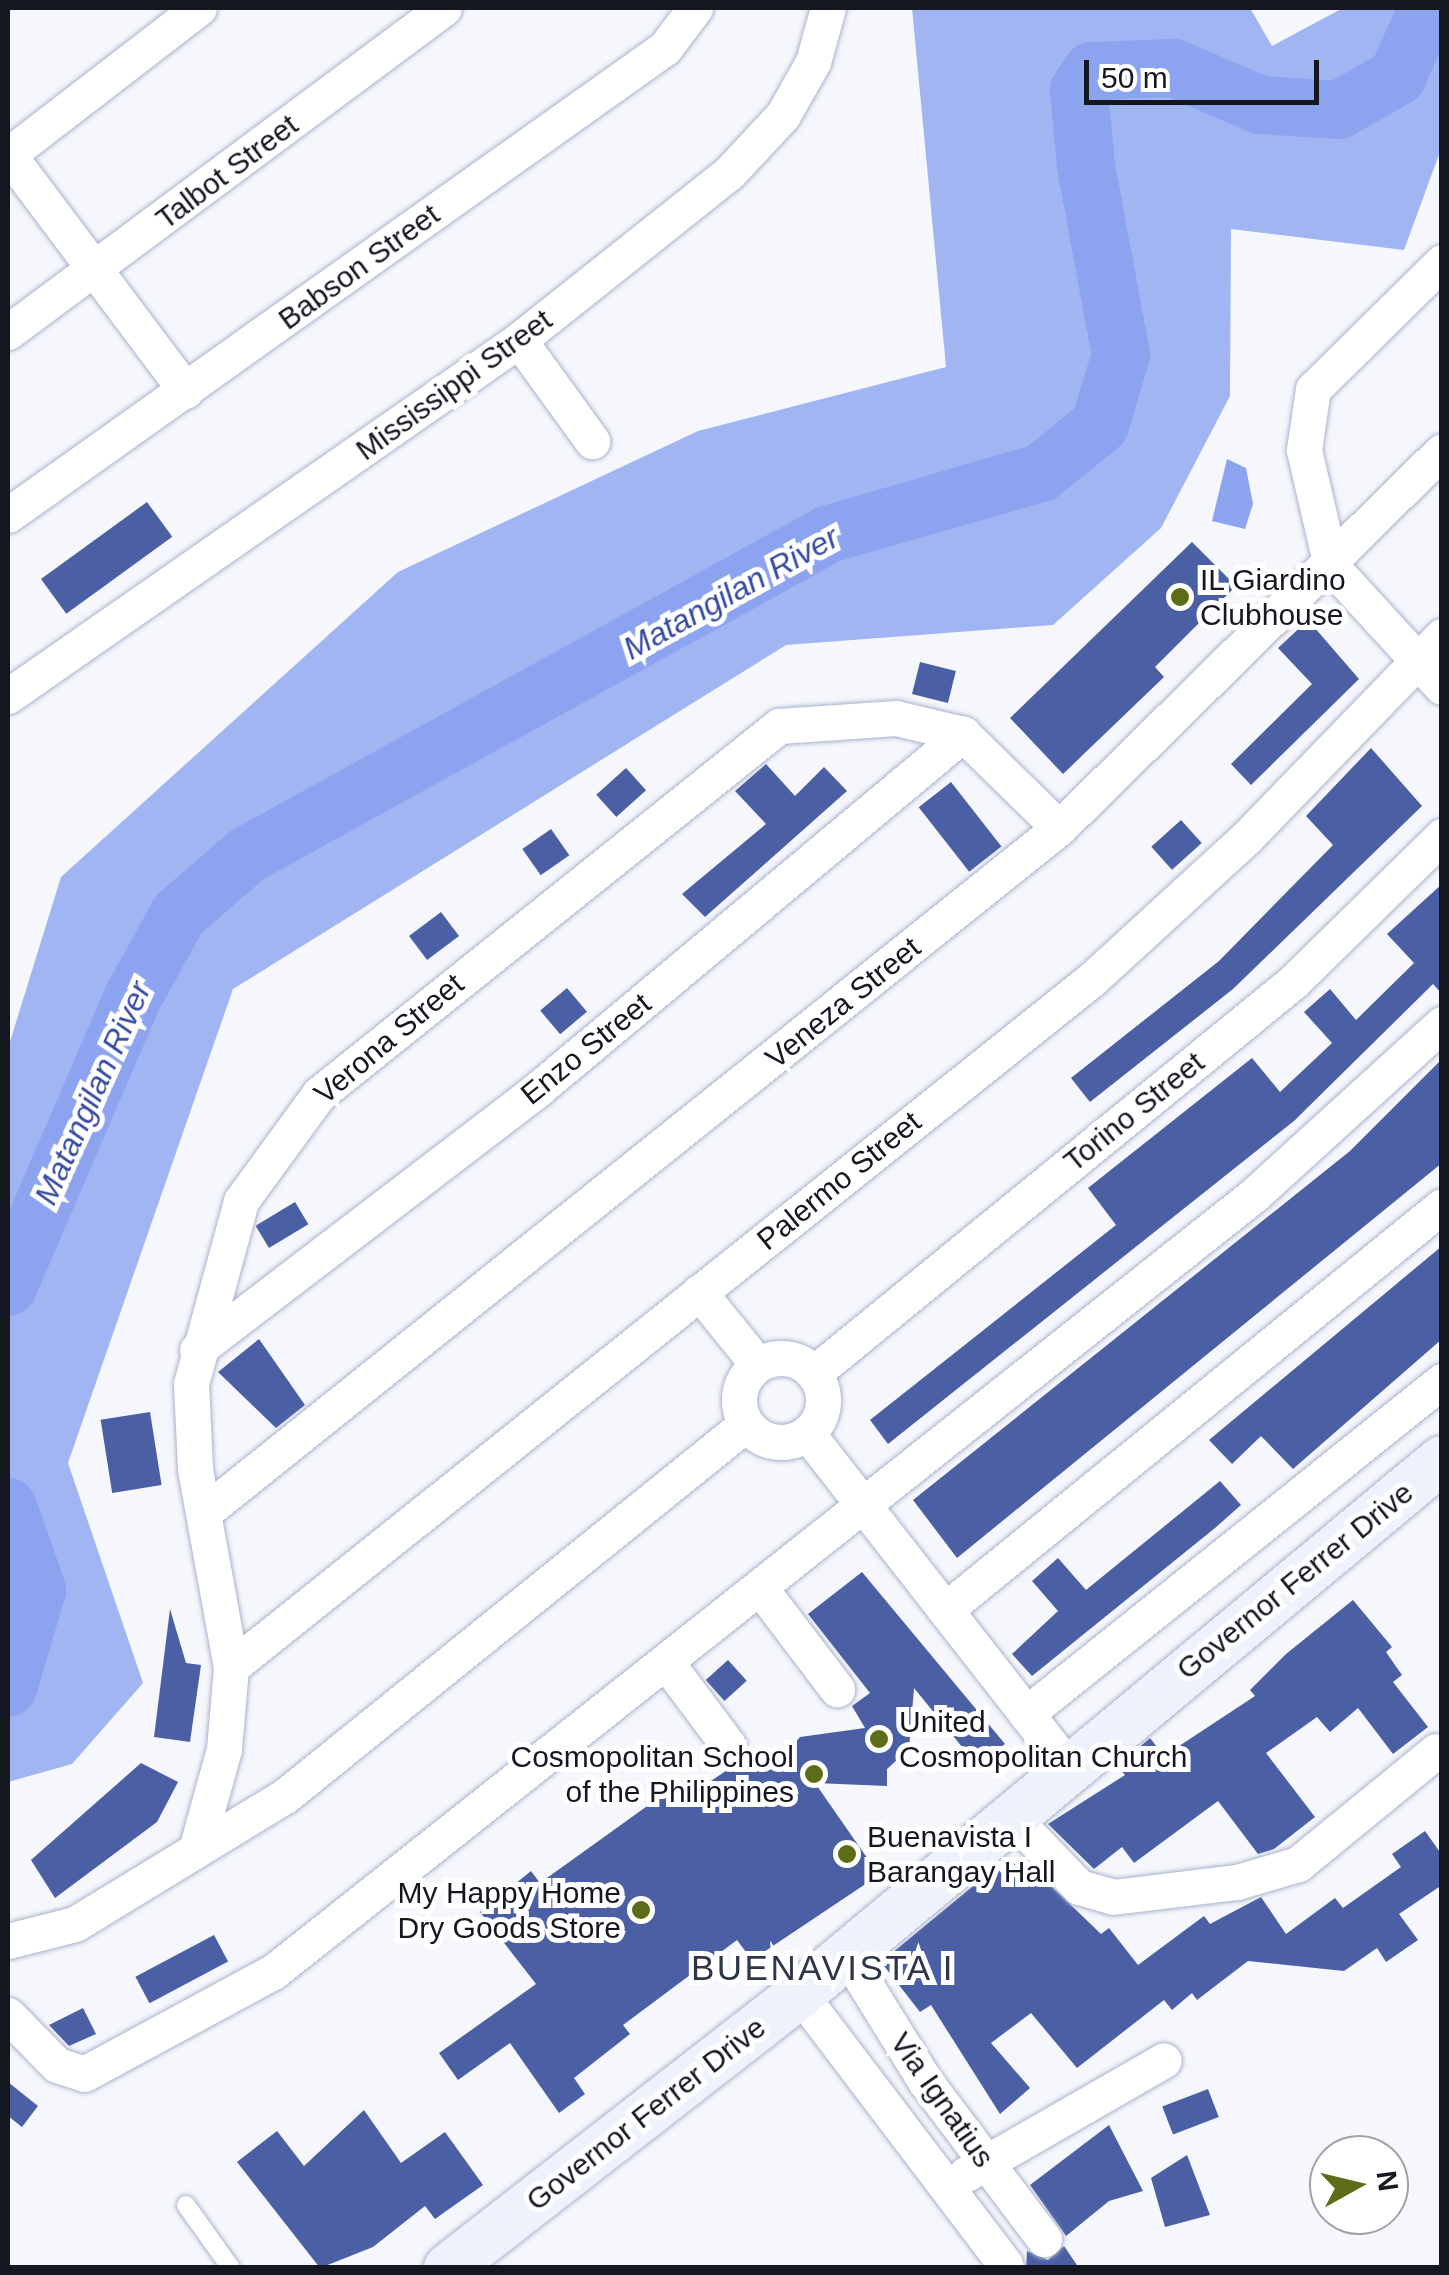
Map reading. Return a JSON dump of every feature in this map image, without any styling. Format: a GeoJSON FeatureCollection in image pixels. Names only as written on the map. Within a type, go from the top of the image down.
{"type":"FeatureCollection","features":[{"type":"Feature","properties":{"kind":"main road","name":"Governor Ferrer Drive"},"geometry":{"type":"LineString","coordinates":[[448,2268],[800,1994],[1010,1815],[1442,1460]]}},
{"type":"Feature","properties":{"kind":"street"},"geometry":{"type":"LineString","coordinates":[[186,391],[8,154],[199,8]]}},
{"type":"Feature","properties":{"kind":"street","name":"Talbot Street"},"geometry":{"type":"LineString","coordinates":[[8,332],[98,271],[444,8]]}},
{"type":"Feature","properties":{"kind":"street","name":"Babson Street"},"geometry":{"type":"LineString","coordinates":[[8,514],[666,48],[695,8]]}},
{"type":"Feature","properties":{"kind":"street","name":"Mississippi Street"},"geometry":{"type":"LineString","coordinates":[[8,696],[518,340],[743,158],[813,62],[828,8]]}},
{"type":"Feature","properties":{"kind":"street"},"geometry":{"type":"LineString","coordinates":[[1442,262],[1313,389],[1304,450],[1331,566],[1430,648],[1442,686]]}},
{"type":"Feature","properties":{"kind":"street"},"geometry":{"type":"LineString","coordinates":[[518,340],[592,441]]}},
{"type":"Feature","properties":{"kind":"street","name":"Veneza Street"},"geometry":{"type":"LineString","coordinates":[[206,1511],[1059,828],[1331,566],[1442,451]]}},
{"type":"Feature","properties":{"kind":"street","name":"Palermo Street"},"geometry":{"type":"LineString","coordinates":[[231,1667],[1091,980],[1246,838],[1430,648]]}},
{"type":"Feature","properties":{"kind":"street","name":"Verona Street"},"geometry":{"type":"LineString","coordinates":[[197,1846],[224,1748],[231,1667],[190,1424],[197,1350],[241,1201],[319,1094],[766,732],[862,716],[964,734]]}},
{"type":"Feature","properties":{"kind":"street"},"geometry":{"type":"LineString","coordinates":[[964,734],[1059,828]]}},
{"type":"Feature","properties":{"kind":"street","name":"Enzo Street"},"geometry":{"type":"LineString","coordinates":[[197,1350],[538,1089],[964,734]]}},
{"type":"Feature","properties":{"kind":"street","name":"Torino Street"},"geometry":{"type":"LineString","coordinates":[[814,1373],[1294,982],[1442,836]]}},
{"type":"Feature","properties":{"kind":"street"},"geometry":{"type":"LineString","coordinates":[[8,2015],[57,2066],[96,2072],[274,1972],[669,1666],[863,1504],[1254,1195],[1442,1024]]}},
{"type":"Feature","properties":{"kind":"street"},"geometry":{"type":"LineString","coordinates":[[945,1610],[1442,1206]]}},
{"type":"Feature","properties":{"kind":"street"},"geometry":{"type":"LineString","coordinates":[[699,1292],[757,1364]]}},
{"type":"Feature","properties":{"kind":"street"},"geometry":{"type":"LineString","coordinates":[[793,1359],[814,1373],[823,1404],[808,1432],[775,1442],[746,1424],[739,1392],[757,1364],[793,1359]]}},
{"type":"Feature","properties":{"kind":"street"},"geometry":{"type":"LineString","coordinates":[[1026,1714],[1442,1381]]}},
{"type":"Feature","properties":{"kind":"street"},"geometry":{"type":"LineString","coordinates":[[8,1941],[74,1924],[285,1796],[746,1424]]}},
{"type":"Feature","properties":{"kind":"street"},"geometry":{"type":"LineString","coordinates":[[808,1432],[1068,1768]]}},
{"type":"Feature","properties":{"kind":"street"},"geometry":{"type":"LineString","coordinates":[[761,1590],[837,1689]]}},
{"type":"Feature","properties":{"kind":"street"},"geometry":{"type":"LineString","coordinates":[[669,1666],[728,1746]]}},
{"type":"Feature","properties":{"kind":"street"},"geometry":{"type":"LineString","coordinates":[[1010,1815],[1079,1888],[1113,1897],[1237,1882],[1298,1864],[1436,1751]]}},
{"type":"Feature","properties":{"kind":"street","name":"Via Ignatius"},"geometry":{"type":"LineString","coordinates":[[847,1955],[925,2080],[1052,2253]]}},
{"type":"Feature","properties":{"kind":"street","name":"Via Ignatius"},"geometry":{"type":"LineString","coordinates":[[800,1994],[1006,2265]]}},
{"type":"Feature","properties":{"kind":"street"},"geometry":{"type":"LineString","coordinates":[[948,2186],[984,2161],[1164,2060]]}},
{"type":"Feature","properties":{"kind":"street"},"geometry":{"type":"LineString","coordinates":[[886,2110],[925,2080]]}},
{"type":"Feature","properties":{"kind":"lane"},"geometry":{"type":"LineString","coordinates":[[186,2206],[231,2268]]}},
{"type":"Feature","properties":{"kind":"shaded area"},"geometry":{"type":"Polygon","coordinates":[[[912,8],[1250,8],[1272,46],[1343,8],[1441,8],[1441,149],[1404,250],[1231,229],[1230,396],[1161,528],[1053,625],[786,645],[233,989],[68,1463],[143,1683],[72,1764],[8,1782],[8,1048],[61,877],[398,572],[698,431],[946,367],[912,8]]]}},
{"type":"Feature","properties":{"kind":"shaded area"},"geometry":{"type":"Polygon","coordinates":[[[1227,459],[1246,468],[1253,504],[1245,529],[1212,521],[1227,459]]]}},
{"type":"Feature","properties":{"kind":"building"},"geometry":{"type":"Polygon","coordinates":[[[147,502],[172,537],[66,614],[41,579],[147,502]]]}},
{"type":"Feature","properties":{"kind":"building"},"geometry":{"type":"Polygon","coordinates":[[[1192,542],[1236,586],[1155,667],[1164,677],[1063,774],[1010,718],[1192,542]]]}},
{"type":"Feature","properties":{"kind":"building"},"geometry":{"type":"Polygon","coordinates":[[[1308,620],[1359,679],[1251,785],[1231,764],[1312,684],[1278,648],[1308,620]]]}},
{"type":"Feature","properties":{"kind":"building"},"geometry":{"type":"Polygon","coordinates":[[[920,662],[956,671],[948,703],[912,694],[920,662]]]}},
{"type":"Feature","properties":{"kind":"building"},"geometry":{"type":"Polygon","coordinates":[[[1371,748],[1422,806],[1233,989],[1090,1102],[1071,1078],[1219,961],[1333,845],[1306,816],[1371,748]]]}},
{"type":"Feature","properties":{"kind":"building"},"geometry":{"type":"Polygon","coordinates":[[[766,764],[795,796],[824,767],[847,791],[705,917],[682,894],[766,824],[735,791],[766,764]]]}},
{"type":"Feature","properties":{"kind":"building"},"geometry":{"type":"Polygon","coordinates":[[[626,768],[646,790],[616,817],[596,795],[626,768]]]}},
{"type":"Feature","properties":{"kind":"building"},"geometry":{"type":"Polygon","coordinates":[[[951,782],[1001,847],[969,872],[919,807],[951,782]]]}},
{"type":"Feature","properties":{"kind":"building"},"geometry":{"type":"Polygon","coordinates":[[[1181,820],[1202,843],[1172,870],[1151,847],[1181,820]]]}},
{"type":"Feature","properties":{"kind":"building"},"geometry":{"type":"Polygon","coordinates":[[[551,829],[569,855],[541,875],[522,849],[551,829]]]}},
{"type":"Feature","properties":{"kind":"building"},"geometry":{"type":"Polygon","coordinates":[[[1442,884],[1442,994],[1433,984],[1294,1121],[888,1444],[870,1420],[1116,1225],[1088,1188],[1252,1058],[1280,1092],[1332,1043],[1304,1012],[1330,989],[1356,1020],[1414,963],[1387,934],[1442,884]]]}},
{"type":"Feature","properties":{"kind":"building"},"geometry":{"type":"Polygon","coordinates":[[[441,912],[459,936],[427,960],[409,936],[441,912]]]}},
{"type":"Feature","properties":{"kind":"building"},"geometry":{"type":"Polygon","coordinates":[[[567,988],[587,1012],[560,1034],[540,1010],[567,988]]]}},
{"type":"Feature","properties":{"kind":"building"},"geometry":{"type":"Polygon","coordinates":[[[1442,1059],[1442,1163],[957,1558],[913,1500],[1350,1151],[1442,1059]]]}},
{"type":"Feature","properties":{"kind":"building"},"geometry":{"type":"Polygon","coordinates":[[[295,1202],[308,1224],[269,1248],[256,1226],[295,1202]]]}},
{"type":"Feature","properties":{"kind":"building"},"geometry":{"type":"Polygon","coordinates":[[[1442,1246],[1442,1339],[1293,1469],[1261,1436],[1232,1464],[1209,1440],[1442,1246]]]}},
{"type":"Feature","properties":{"kind":"building"},"geometry":{"type":"Polygon","coordinates":[[[259,1339],[305,1405],[276,1428],[218,1372],[259,1339]]]}},
{"type":"Feature","properties":{"kind":"building"},"geometry":{"type":"Polygon","coordinates":[[[150,1412],[162,1485],[112,1493],[101,1420],[150,1412]]]}},
{"type":"Feature","properties":{"kind":"building"},"geometry":{"type":"Polygon","coordinates":[[[1220,1481],[1241,1505],[1032,1676],[1012,1654],[1058,1611],[1032,1581],[1058,1558],[1086,1590],[1220,1481]]]}},
{"type":"Feature","properties":{"kind":"building"},"geometry":{"type":"Polygon","coordinates":[[[862,1572],[1005,1744],[976,1764],[914,1688],[909,1749],[887,1769],[887,1786],[815,1783],[879,1875],[752,1960],[737,1940],[623,2025],[630,2034],[574,2078],[585,2094],[559,2113],[510,2043],[458,2080],[439,2053],[536,1984],[480,1912],[531,1871],[540,1883],[689,1776],[699,1789],[757,1750],[771,1770],[800,1737],[865,1728],[852,1706],[870,1693],[808,1614],[862,1572]]]}},
{"type":"Feature","properties":{"kind":"building"},"geometry":{"type":"Polygon","coordinates":[[[1353,1600],[1392,1647],[1386,1652],[1402,1675],[1393,1682],[1428,1727],[1393,1754],[1358,1708],[1330,1732],[1317,1717],[1266,1753],[1315,1817],[1274,1849],[1258,1854],[1218,1801],[1134,1863],[1122,1847],[1094,1869],[1048,1824],[1125,1775],[1117,1766],[1150,1738],[1164,1756],[1255,1696],[1250,1690],[1286,1654],[1353,1600]]]}},
{"type":"Feature","properties":{"kind":"building"},"geometry":{"type":"Polygon","coordinates":[[[170,1609],[186,1663],[201,1665],[190,1742],[154,1737],[170,1609]]]}},
{"type":"Feature","properties":{"kind":"building"},"geometry":{"type":"Polygon","coordinates":[[[728,1660],[747,1681],[724,1701],[706,1680],[728,1660]]]}},
{"type":"Feature","properties":{"kind":"building"},"geometry":{"type":"Polygon","coordinates":[[[141,1763],[178,1782],[157,1822],[55,1898],[31,1860],[141,1763]]]}},
{"type":"Feature","properties":{"kind":"building"},"geometry":{"type":"Polygon","coordinates":[[[1425,1831],[1442,1855],[1442,1885],[1399,1914],[1418,1940],[1386,1962],[1377,1948],[1344,1971],[1248,1961],[1197,2000],[1192,1993],[1172,2010],[1164,2000],[1077,2068],[1031,2013],[991,2043],[1030,2088],[1000,2114],[931,2005],[920,2012],[881,1962],[996,1867],[1002,1874],[1022,1858],[1101,1934],[1109,1928],[1138,1965],[1204,1916],[1210,1924],[1261,1897],[1286,1934],[1335,1898],[1343,1908],[1401,1867],[1392,1854],[1425,1831]]]}},
{"type":"Feature","properties":{"kind":"building"},"geometry":{"type":"Polygon","coordinates":[[[214,1935],[228,1961],[150,2003],[135,1977],[214,1935]]]}},
{"type":"Feature","properties":{"kind":"building"},"geometry":{"type":"Polygon","coordinates":[[[83,2008],[96,2034],[69,2046],[49,2025],[83,2008]]]}},
{"type":"Feature","properties":{"kind":"building"},"geometry":{"type":"Polygon","coordinates":[[[8,2082],[38,2106],[22,2127],[8,2116],[8,2082]]]}},
{"type":"Feature","properties":{"kind":"building"},"geometry":{"type":"Polygon","coordinates":[[[1208,2089],[1219,2117],[1173,2135],[1162,2107],[1208,2089]]]}},
{"type":"Feature","properties":{"kind":"building"},"geometry":{"type":"Polygon","coordinates":[[[364,2110],[401,2163],[445,2132],[483,2185],[435,2219],[425,2206],[373,2247],[320,2268],[237,2162],[277,2131],[304,2166],[364,2110]]]}},
{"type":"Feature","properties":{"kind":"building"},"geometry":{"type":"Polygon","coordinates":[[[1109,2125],[1143,2191],[1109,2201],[1066,2236],[1030,2185],[1109,2125]]]}},
{"type":"Feature","properties":{"kind":"building"},"geometry":{"type":"Polygon","coordinates":[[[1187,2155],[1210,2215],[1165,2227],[1151,2178],[1187,2155]]]}},
{"type":"Feature","properties":{"kind":"building"},"geometry":{"type":"Polygon","coordinates":[[[1064,2246],[1079,2268],[1026,2268],[1027,2251],[1048,2260],[1064,2246]]]}},
{"type":"Feature","properties":{"kind":"waterway","name":"Matangilan River"},"geometry":{"type":"LineString","coordinates":[[8,1287],[133,997],[179,914],[247,855],[829,534],[1041,473],[1100,425],[1121,355],[1086,166],[1079,90],[1092,71],[1174,68],[1260,105],[1339,110],[1397,77],[1428,8]]}},
{"type":"Feature","properties":{"kind":"waterway","name":"Matangilan River"},"geometry":{"type":"LineString","coordinates":[[8,1507],[37,1590],[8,1688]]}},
{"type":"Feature","properties":{"kind":"place","name":"IL Giardino Clubhouse"},"geometry":{"type":"Point","coordinates":[1180,597]}},
{"type":"Feature","properties":{"kind":"place","name":"United Cosmopolitan Church"},"geometry":{"type":"Point","coordinates":[879,1739]}},
{"type":"Feature","properties":{"kind":"place","name":"Cosmopolitan School of the Philippines"},"geometry":{"type":"Point","coordinates":[814,1774]}},
{"type":"Feature","properties":{"kind":"place","name":"Buenavista I Barangay Hall"},"geometry":{"type":"Point","coordinates":[847,1854]}},
{"type":"Feature","properties":{"kind":"place","name":"My Happy Home Dry Goods Store"},"geometry":{"type":"Point","coordinates":[641,1910]}},
{"type":"Feature","properties":{"kind":"district","name":"BUENAVISTA I"},"geometry":{"type":"Point","coordinates":[823,1968]}}]}
